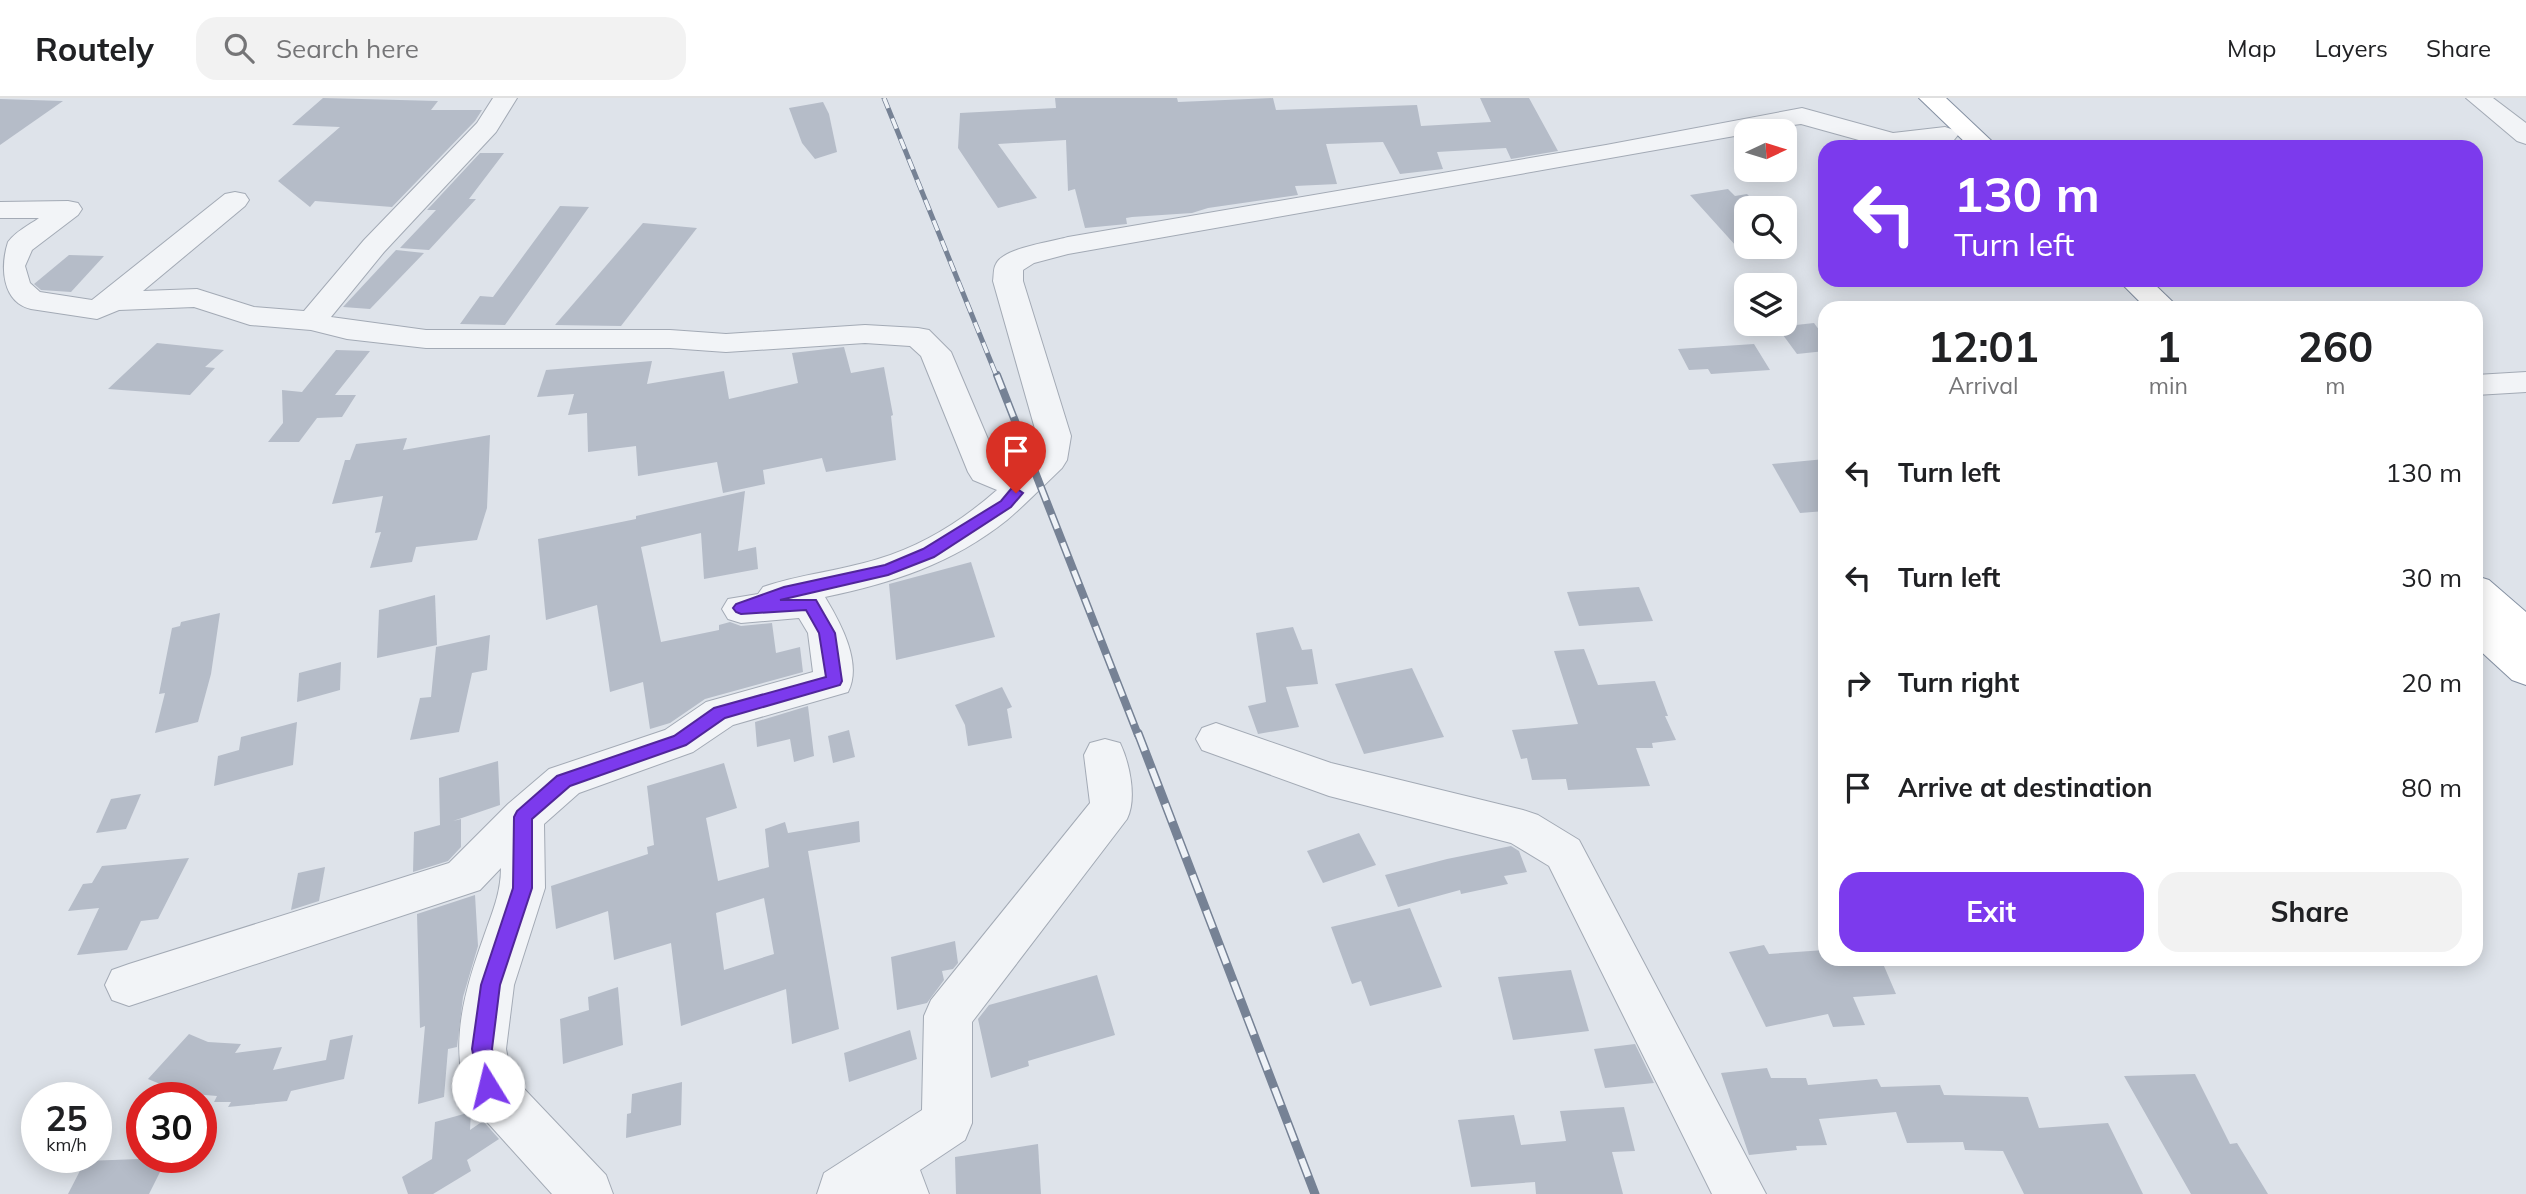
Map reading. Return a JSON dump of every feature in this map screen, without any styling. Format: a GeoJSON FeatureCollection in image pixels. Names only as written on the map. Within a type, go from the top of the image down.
{"type":"FeatureCollection","features":[{"type":"Feature","properties":{"kind":"highway"},"geometry":{"type":"LineString","coordinates":[[1920,100],[1951,140]]}},
{"type":"Feature","properties":{"kind":"highway"},"geometry":{"type":"LineString","coordinates":[[1920,100],[1976,140]]}},
{"type":"Feature","properties":{"kind":"highway"},"geometry":{"type":"LineString","coordinates":[[2110,287],[2125,301]]}},
{"type":"Feature","properties":{"kind":"highway"},"geometry":{"type":"LineString","coordinates":[[2141,287],[2156,301]]}},
{"type":"Feature","properties":{"kind":"highway"},"geometry":{"type":"LineString","coordinates":[[2483,595],[2526,634]]}},
{"type":"Feature","properties":{"kind":"highway"},"geometry":{"type":"LineString","coordinates":[[2483,630],[2526,670]]}},
{"type":"Feature","properties":{"kind":"street"},"geometry":{"type":"LineString","coordinates":[[312,321],[374,246],[487,127],[505,98]]}},
{"type":"Feature","properties":{"kind":"street"},"geometry":{"type":"LineString","coordinates":[[2478,98],[2526,136]]}},
{"type":"Feature","properties":{"kind":"street"},"geometry":{"type":"LineString","coordinates":[[129,985],[464,877],[523,817],[564,781],[680,741],[720,713],[834,681],[827,633],[810,604],[741,608],[784,593],[888,570],[928,553],[1006,504],[1050,460],[1054,436],[1008,281],[1009,266],[1024,257],[1068,246],[1802,116],[1888,140]]}},
{"type":"Feature","properties":{"kind":"street"},"geometry":{"type":"LineString","coordinates":[[0,210],[68,209],[20,245],[11,266],[16,286],[31,300],[97,310],[113,301],[234,200]]}},
{"type":"Feature","properties":{"kind":"street"},"geometry":{"type":"LineString","coordinates":[[113,301],[197,298],[250,316],[312,321],[348,330],[426,339],[670,339],[726,343],[866,334],[918,337],[935,352],[985,472],[1006,481],[1026,482]]}},
{"type":"Feature","properties":{"kind":"street"},"geometry":{"type":"LineString","coordinates":[[2483,385],[2526,382]]}},
{"type":"Feature","properties":{"kind":"street"},"geometry":{"type":"LineString","coordinates":[[1216,739],[1329,779],[1523,828],[1564,853],[1740,1194]]}},
{"type":"Feature","properties":{"kind":"street"},"geometry":{"type":"LineString","coordinates":[[831,1192],[947,1123],[948,1016],[1112,807],[1105,755]]}},
{"type":"Feature","properties":{"kind":"street"},"geometry":{"type":"LineString","coordinates":[[523,817],[523,888],[491,985],[487,1010],[482,1049],[488,1086],[587,1194]]}},
{"type":"Feature","properties":{"kind":"street"},"geometry":{"type":"LineString","coordinates":[[831,1192],[895,1171],[903,1194]]}},
{"type":"Feature","properties":{"kind":"building"},"geometry":{"type":"Polygon","coordinates":[[[323,98],[438,101],[431,110],[482,110],[475,121],[392,207],[315,201],[310,207],[278,181],[340,127],[292,125],[323,98]]]}},
{"type":"Feature","properties":{"kind":"building"},"geometry":{"type":"Polygon","coordinates":[[[1055,98],[1177,98],[1178,102],[1273,98],[1276,110],[1417,105],[1421,126],[1491,122],[1480,98],[1529,98],[1558,151],[1511,159],[1506,148],[1437,152],[1443,169],[1400,174],[1383,142],[1326,144],[1337,184],[1295,186],[1298,195],[1208,208],[1192,213],[1132,217],[1126,218],[1127,224],[1085,228],[1075,189],[1068,191],[1066,140],[998,144],[1037,198],[998,208],[958,148],[960,113],[1056,108],[1055,98]]]}},
{"type":"Feature","properties":{"kind":"building"},"geometry":{"type":"Polygon","coordinates":[[[0,99],[63,101],[0,145],[0,99]]]}},
{"type":"Feature","properties":{"kind":"building"},"geometry":{"type":"Polygon","coordinates":[[[823,102],[829,114],[837,152],[815,159],[802,143],[789,108],[823,102]]]}},
{"type":"Feature","properties":{"kind":"building"},"geometry":{"type":"Polygon","coordinates":[[[480,153],[504,153],[469,199],[476,199],[429,250],[400,248],[436,210],[427,210],[480,153]]]}},
{"type":"Feature","properties":{"kind":"building"},"geometry":{"type":"Polygon","coordinates":[[[1728,189],[1735,196],[1734,244],[1690,195],[1728,189]]]}},
{"type":"Feature","properties":{"kind":"building"},"geometry":{"type":"Polygon","coordinates":[[[560,206],[589,207],[505,325],[460,324],[480,296],[493,297],[560,206]]]}},
{"type":"Feature","properties":{"kind":"building"},"geometry":{"type":"Polygon","coordinates":[[[643,223],[697,228],[621,326],[555,325],[643,223]]]}},
{"type":"Feature","properties":{"kind":"building"},"geometry":{"type":"Polygon","coordinates":[[[396,250],[424,253],[370,309],[343,307],[396,250]]]}},
{"type":"Feature","properties":{"kind":"building"},"geometry":{"type":"Polygon","coordinates":[[[69,255],[104,256],[71,292],[41,290],[34,284],[69,255]]]}},
{"type":"Feature","properties":{"kind":"building"},"geometry":{"type":"Polygon","coordinates":[[[1814,323],[1818,328],[1818,352],[1797,354],[1784,336],[1797,336],[1797,325],[1814,323]]]}},
{"type":"Feature","properties":{"kind":"building"},"geometry":{"type":"Polygon","coordinates":[[[157,343],[224,350],[205,367],[215,368],[190,395],[108,389],[157,343]]]}},
{"type":"Feature","properties":{"kind":"building"},"geometry":{"type":"Polygon","coordinates":[[[1754,344],[1770,370],[1711,374],[1708,369],[1689,370],[1678,349],[1754,344]]]}},
{"type":"Feature","properties":{"kind":"building"},"geometry":{"type":"Polygon","coordinates":[[[844,347],[851,373],[884,367],[893,415],[896,460],[826,472],[822,458],[763,470],[765,484],[723,493],[717,462],[638,476],[636,446],[588,452],[587,413],[568,415],[574,394],[537,397],[546,370],[652,361],[647,384],[724,371],[729,399],[798,383],[792,353],[844,347]]]}},
{"type":"Feature","properties":{"kind":"building"},"geometry":{"type":"Polygon","coordinates":[[[336,350],[370,351],[335,395],[356,395],[342,417],[317,418],[299,442],[268,442],[283,423],[282,390],[302,392],[336,350]]]}},
{"type":"Feature","properties":{"kind":"building"},"geometry":{"type":"Polygon","coordinates":[[[490,435],[487,508],[477,540],[416,547],[412,562],[370,568],[381,532],[375,533],[383,496],[332,504],[345,460],[350,460],[356,444],[407,438],[403,450],[490,435]]]}},
{"type":"Feature","properties":{"kind":"building"},"geometry":{"type":"Polygon","coordinates":[[[1818,460],[1818,512],[1800,513],[1772,464],[1818,460]]]}},
{"type":"Feature","properties":{"kind":"building"},"geometry":{"type":"Polygon","coordinates":[[[745,491],[738,551],[756,547],[758,569],[704,579],[701,533],[641,547],[661,642],[719,630],[719,625],[730,622],[741,626],[772,623],[776,653],[800,647],[803,672],[705,699],[670,723],[650,729],[643,682],[610,692],[597,605],[546,620],[538,539],[636,519],[636,516],[745,491]]]}},
{"type":"Feature","properties":{"kind":"building"},"geometry":{"type":"Polygon","coordinates":[[[971,562],[995,637],[896,660],[889,584],[971,562]]]}},
{"type":"Feature","properties":{"kind":"building"},"geometry":{"type":"Polygon","coordinates":[[[1639,587],[1653,621],[1579,626],[1567,592],[1639,587]]]}},
{"type":"Feature","properties":{"kind":"building"},"geometry":{"type":"Polygon","coordinates":[[[435,595],[437,645],[377,658],[379,610],[435,595]]]}},
{"type":"Feature","properties":{"kind":"building"},"geometry":{"type":"Polygon","coordinates":[[[220,613],[211,674],[198,722],[155,733],[165,693],[159,694],[172,628],[180,626],[181,622],[220,613]]]}},
{"type":"Feature","properties":{"kind":"building"},"geometry":{"type":"Polygon","coordinates":[[[1293,627],[1302,650],[1312,649],[1318,684],[1286,687],[1299,727],[1258,734],[1248,706],[1266,702],[1256,633],[1293,627]]]}},
{"type":"Feature","properties":{"kind":"building"},"geometry":{"type":"Polygon","coordinates":[[[490,635],[487,670],[472,673],[459,732],[410,740],[420,698],[431,697],[436,647],[490,635]]]}},
{"type":"Feature","properties":{"kind":"building"},"geometry":{"type":"Polygon","coordinates":[[[1584,649],[1598,685],[1655,681],[1668,716],[1665,716],[1676,740],[1652,743],[1653,748],[1636,748],[1650,786],[1568,790],[1566,779],[1532,780],[1527,758],[1521,759],[1512,730],[1578,724],[1554,651],[1584,649]]]}},
{"type":"Feature","properties":{"kind":"building"},"geometry":{"type":"Polygon","coordinates":[[[341,662],[340,690],[297,702],[299,673],[341,662]]]}},
{"type":"Feature","properties":{"kind":"building"},"geometry":{"type":"Polygon","coordinates":[[[1412,668],[1444,737],[1364,754],[1335,684],[1412,668]]]}},
{"type":"Feature","properties":{"kind":"building"},"geometry":{"type":"Polygon","coordinates":[[[1002,687],[1012,707],[1007,709],[1012,738],[968,746],[965,725],[955,705],[1002,687]]]}},
{"type":"Feature","properties":{"kind":"building"},"geometry":{"type":"Polygon","coordinates":[[[808,706],[814,756],[794,762],[790,739],[757,747],[755,722],[808,706]]]}},
{"type":"Feature","properties":{"kind":"building"},"geometry":{"type":"Polygon","coordinates":[[[297,722],[293,765],[214,786],[218,756],[239,750],[241,737],[297,722]]]}},
{"type":"Feature","properties":{"kind":"building"},"geometry":{"type":"Polygon","coordinates":[[[849,730],[855,757],[833,763],[828,736],[849,730]]]}},
{"type":"Feature","properties":{"kind":"building"},"geometry":{"type":"Polygon","coordinates":[[[498,761],[500,805],[453,821],[461,819],[461,847],[448,861],[413,872],[414,832],[440,825],[439,778],[498,761]]]}},
{"type":"Feature","properties":{"kind":"building"},"geometry":{"type":"Polygon","coordinates":[[[724,763],[737,808],[706,818],[718,881],[769,867],[765,829],[785,822],[788,833],[859,821],[860,842],[808,851],[839,1029],[792,1044],[786,989],[681,1026],[671,943],[614,960],[608,911],[556,929],[551,886],[648,854],[647,847],[654,845],[647,786],[724,763]],[[764,898],[716,913],[724,970],[774,954],[764,898]]]}},
{"type":"Feature","properties":{"kind":"building"},"geometry":{"type":"Polygon","coordinates":[[[141,794],[126,829],[96,833],[111,799],[141,794]]]}},
{"type":"Feature","properties":{"kind":"building"},"geometry":{"type":"Polygon","coordinates":[[[1359,833],[1376,865],[1323,883],[1307,851],[1359,833]]]}},
{"type":"Feature","properties":{"kind":"building"},"geometry":{"type":"Polygon","coordinates":[[[1511,846],[1519,851],[1527,872],[1504,876],[1508,884],[1461,894],[1460,890],[1398,907],[1385,875],[1447,859],[1511,846]]]}},
{"type":"Feature","properties":{"kind":"building"},"geometry":{"type":"Polygon","coordinates":[[[189,858],[158,919],[141,921],[127,950],[77,955],[99,908],[68,911],[83,884],[92,883],[102,866],[189,858]]]}},
{"type":"Feature","properties":{"kind":"building"},"geometry":{"type":"Polygon","coordinates":[[[325,867],[319,901],[291,910],[298,873],[325,867]]]}},
{"type":"Feature","properties":{"kind":"building"},"geometry":{"type":"Polygon","coordinates":[[[475,895],[478,946],[463,997],[457,1047],[448,1049],[444,1097],[418,1104],[425,1026],[420,1028],[417,914],[475,895]]]}},
{"type":"Feature","properties":{"kind":"building"},"geometry":{"type":"Polygon","coordinates":[[[1410,908],[1442,987],[1370,1006],[1361,981],[1352,984],[1331,927],[1410,908]]]}},
{"type":"Feature","properties":{"kind":"building"},"geometry":{"type":"Polygon","coordinates":[[[955,941],[958,963],[953,969],[942,971],[944,980],[927,1003],[897,1010],[891,957],[955,941]]]}},
{"type":"Feature","properties":{"kind":"building"},"geometry":{"type":"Polygon","coordinates":[[[1764,945],[1769,954],[1818,950],[1818,966],[1884,966],[1896,994],[1853,997],[1865,1025],[1833,1027],[1828,1014],[1766,1027],[1729,952],[1764,945]]]}},
{"type":"Feature","properties":{"kind":"building"},"geometry":{"type":"Polygon","coordinates":[[[1571,970],[1589,1031],[1513,1040],[1498,977],[1571,970]]]}},
{"type":"Feature","properties":{"kind":"building"},"geometry":{"type":"Polygon","coordinates":[[[1097,975],[1115,1035],[1028,1061],[1029,1066],[991,1078],[978,1019],[989,1005],[1097,975]]]}},
{"type":"Feature","properties":{"kind":"building"},"geometry":{"type":"Polygon","coordinates":[[[618,987],[623,1045],[563,1064],[560,1019],[589,1010],[588,997],[618,987]]]}},
{"type":"Feature","properties":{"kind":"building"},"geometry":{"type":"Polygon","coordinates":[[[910,1030],[917,1059],[849,1082],[844,1053],[910,1030]]]}},
{"type":"Feature","properties":{"kind":"building"},"geometry":{"type":"Polygon","coordinates":[[[189,1034],[208,1042],[241,1044],[235,1053],[282,1047],[273,1070],[326,1060],[330,1040],[353,1035],[344,1079],[291,1091],[287,1101],[228,1107],[231,1102],[217,1102],[217,1082],[155,1082],[148,1079],[189,1034]]]}},
{"type":"Feature","properties":{"kind":"building"},"geometry":{"type":"Polygon","coordinates":[[[1635,1044],[1654,1083],[1605,1088],[1594,1049],[1635,1044]]]}},
{"type":"Feature","properties":{"kind":"building"},"geometry":{"type":"Polygon","coordinates":[[[1767,1068],[1771,1078],[1806,1078],[1808,1085],[1877,1079],[1881,1087],[1940,1085],[1944,1095],[2028,1097],[2039,1128],[2108,1123],[2143,1194],[2024,1194],[2003,1151],[1965,1150],[1963,1142],[1907,1143],[1896,1112],[1819,1119],[1827,1145],[1796,1146],[1797,1150],[1749,1155],[1721,1073],[1767,1068]]]}},
{"type":"Feature","properties":{"kind":"building"},"geometry":{"type":"Polygon","coordinates":[[[2195,1074],[2230,1144],[2237,1143],[2268,1194],[2191,1194],[2124,1076],[2195,1074]]]}},
{"type":"Feature","properties":{"kind":"building"},"geometry":{"type":"Polygon","coordinates":[[[682,1082],[681,1125],[626,1138],[627,1114],[631,1113],[632,1094],[682,1082]]]}},
{"type":"Feature","properties":{"kind":"building"},"geometry":{"type":"Polygon","coordinates":[[[1624,1107],[1635,1151],[1612,1152],[1623,1194],[1536,1194],[1535,1182],[1471,1187],[1458,1120],[1514,1115],[1521,1145],[1566,1141],[1560,1111],[1624,1107]]]}},
{"type":"Feature","properties":{"kind":"building"},"geometry":{"type":"Polygon","coordinates":[[[471,1112],[470,1130],[483,1121],[499,1139],[467,1160],[471,1171],[433,1194],[408,1194],[402,1177],[432,1159],[435,1122],[471,1112]]]}},
{"type":"Feature","properties":{"kind":"building"},"geometry":{"type":"Polygon","coordinates":[[[1038,1144],[1041,1194],[956,1194],[955,1157],[1038,1144]]]}},
{"type":"Feature","properties":{"kind":"building"},"geometry":{"type":"Polygon","coordinates":[[[112,1160],[126,1160],[126,1173],[160,1173],[149,1194],[68,1194],[79,1173],[112,1173],[112,1160]]]}},
{"type":"Feature","properties":{"kind":"railway"},"geometry":{"type":"LineString","coordinates":[[884,98],[997,377]]}},
{"type":"Feature","properties":{"kind":"railway"},"geometry":{"type":"LineString","coordinates":[[997,375],[1138,735]]}},
{"type":"Feature","properties":{"kind":"railway"},"geometry":{"type":"LineString","coordinates":[[1138,733],[1315,1194]]}},
{"type":"Feature","properties":{"kind":"route"},"geometry":{"type":"LineString","coordinates":[[488,1086],[482,1049],[491,985],[523,888],[523,817],[564,781],[680,741],[720,713],[834,681],[827,633],[810,604],[741,608],[784,593],[888,570],[928,553],[970,528],[1006,504],[1016,493]]}}]}
